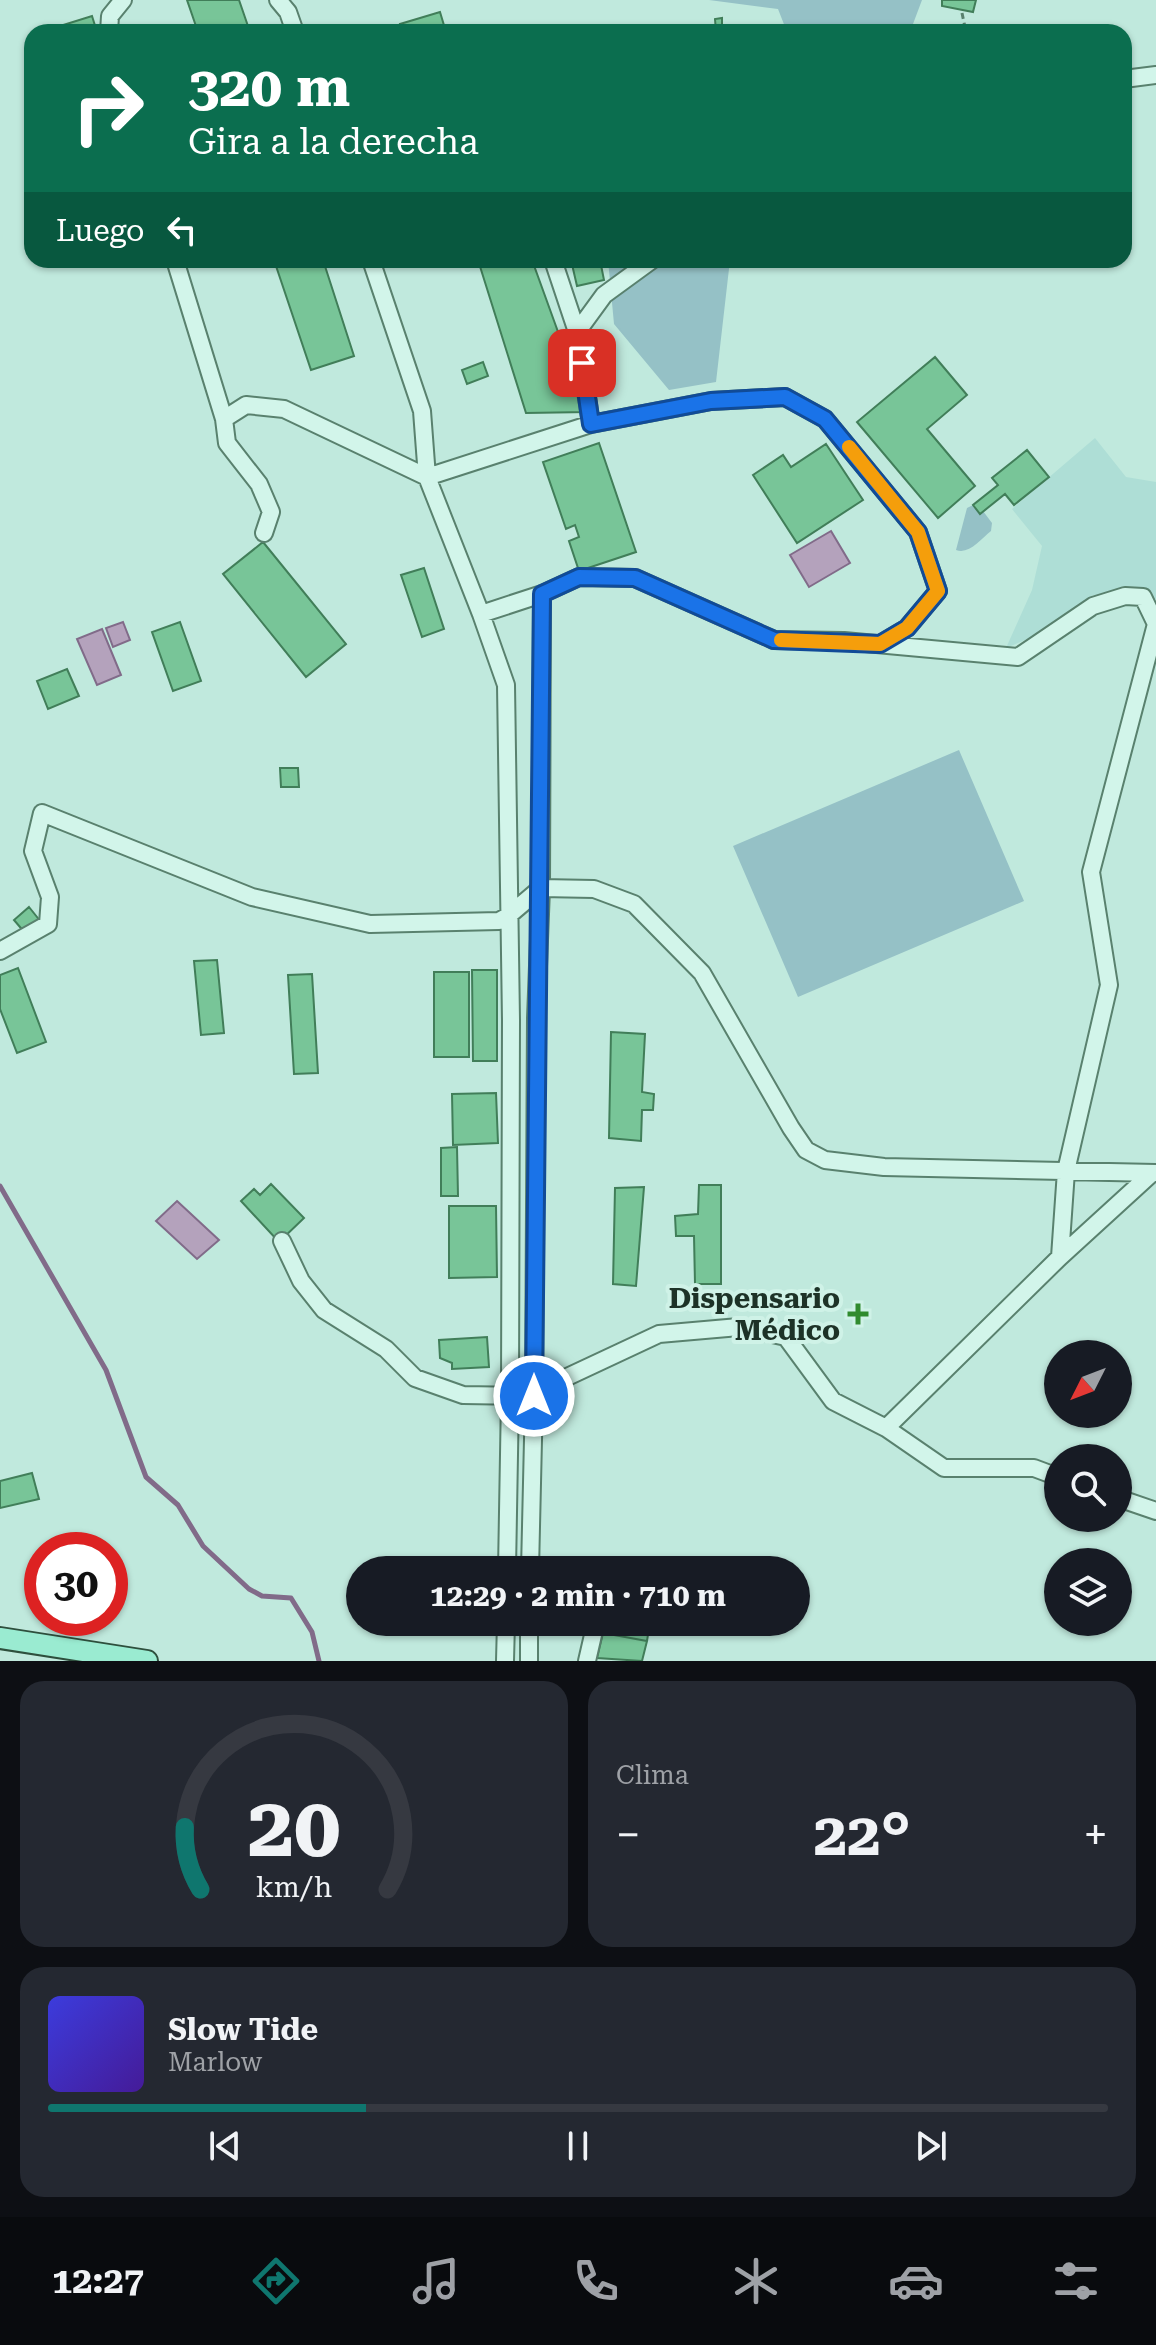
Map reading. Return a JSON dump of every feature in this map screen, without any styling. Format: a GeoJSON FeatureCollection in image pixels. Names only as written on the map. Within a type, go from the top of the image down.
{"type":"FeatureCollection","features":[{"type":"Feature","properties":{"kind":"main road"},"geometry":{"type":"LineString","coordinates":[[0,1638],[147,1661]]}},
{"type":"Feature","properties":{"kind":"street"},"geometry":{"type":"LineString","coordinates":[[110,24],[110,16],[123,0]]}},
{"type":"Feature","properties":{"kind":"street"},"geometry":{"type":"LineString","coordinates":[[278,0],[288,12],[292,24]]}},
{"type":"Feature","properties":{"kind":"street"},"geometry":{"type":"LineString","coordinates":[[1132,78],[1156,75]]}},
{"type":"Feature","properties":{"kind":"street"},"geometry":{"type":"LineString","coordinates":[[177,268],[224,419],[227,443],[259,484],[271,512],[264,533]]}},
{"type":"Feature","properties":{"kind":"street"},"geometry":{"type":"LineString","coordinates":[[374,268],[422,411],[427,477],[506,685],[511,1020],[507,1556]]}},
{"type":"Feature","properties":{"kind":"street"},"geometry":{"type":"LineString","coordinates":[[556,268],[577,332],[591,424]]}},
{"type":"Feature","properties":{"kind":"street"},"geometry":{"type":"LineString","coordinates":[[577,332],[604,295],[641,268]]}},
{"type":"Feature","properties":{"kind":"street"},"geometry":{"type":"LineString","coordinates":[[224,419],[246,405],[284,409],[427,477],[591,424],[711,401],[785,397],[825,419],[918,532],[938,591],[907,628],[880,644]]}},
{"type":"Feature","properties":{"kind":"street"},"geometry":{"type":"LineString","coordinates":[[481,614],[542,594],[579,577],[635,578],[774,640],[880,644],[1018,657],[1093,606],[1125,596],[1143,597],[1156,624],[1091,872],[1109,985],[1066,1171],[1060,1257]]}},
{"type":"Feature","properties":{"kind":"street"},"geometry":{"type":"LineString","coordinates":[[530,1556],[536,1018],[541,888],[542,594]]}},
{"type":"Feature","properties":{"kind":"street"},"geometry":{"type":"LineString","coordinates":[[0,951],[48,924],[50,897],[33,851],[42,813],[252,897],[370,924],[499,921],[541,888],[594,889],[634,904],[702,973],[791,1128],[806,1150],[825,1160],[884,1167],[1154,1174]]}},
{"type":"Feature","properties":{"kind":"street"},"geometry":{"type":"LineString","coordinates":[[511,1020],[536,1018]]}},
{"type":"Feature","properties":{"kind":"street"},"geometry":{"type":"LineString","coordinates":[[886,1428],[1060,1257],[1154,1174]]}},
{"type":"Feature","properties":{"kind":"street"},"geometry":{"type":"LineString","coordinates":[[282,1241],[301,1281],[324,1310],[386,1349],[415,1378],[463,1395],[534,1396],[659,1334],[739,1327],[786,1337],[833,1401],[886,1428],[944,1468],[1034,1468],[1044,1472]]}},
{"type":"Feature","properties":{"kind":"street"},"geometry":{"type":"LineString","coordinates":[[1132,1503],[1156,1511]]}},
{"type":"Feature","properties":{"kind":"street"},"geometry":{"type":"LineString","coordinates":[[505,1661],[506,1636]]}},
{"type":"Feature","properties":{"kind":"street"},"geometry":{"type":"LineString","coordinates":[[529,1636],[529,1661]]}},
{"type":"Feature","properties":{"kind":"street"},"geometry":{"type":"LineString","coordinates":[[587,1661],[593,1636]]}},
{"type":"Feature","properties":{"kind":"path"},"geometry":{"type":"LineString","coordinates":[[962,13],[964,24]]}},
{"type":"Feature","properties":{"kind":"shaded area"},"geometry":{"type":"Polygon","coordinates":[[[709,0],[922,0],[913,24],[784,24],[778,9],[709,0]]]}},
{"type":"Feature","properties":{"kind":"shaded area"},"geometry":{"type":"Polygon","coordinates":[[[609,268],[729,268],[716,382],[669,390],[614,324],[609,268]]]}},
{"type":"Feature","properties":{"kind":"shaded area"},"geometry":{"type":"Polygon","coordinates":[[[1095,438],[1126,477],[1156,482],[1156,599],[1093,595],[1049,630],[1006,648],[1032,590],[1042,546],[1012,509],[1095,438]]]}},
{"type":"Feature","properties":{"kind":"shaded area"},"geometry":{"type":"Polygon","coordinates":[[[973,505],[983,511],[992,523],[991,531],[970,548],[956,550],[967,508],[973,505]]]}},
{"type":"Feature","properties":{"kind":"shaded area"},"geometry":{"type":"Polygon","coordinates":[[[831,531],[850,563],[809,587],[790,555],[831,531]]]}},
{"type":"Feature","properties":{"kind":"shaded area"},"geometry":{"type":"Polygon","coordinates":[[[123,622],[130,640],[113,647],[106,628],[123,622]]]}},
{"type":"Feature","properties":{"kind":"shaded area"},"geometry":{"type":"Polygon","coordinates":[[[102,629],[121,675],[97,685],[77,639],[102,629]]]}},
{"type":"Feature","properties":{"kind":"shaded area"},"geometry":{"type":"Polygon","coordinates":[[[959,750],[1024,901],[798,997],[733,846],[959,750]]]}},
{"type":"Feature","properties":{"kind":"shaded area"},"geometry":{"type":"Polygon","coordinates":[[[177,1201],[219,1240],[197,1259],[156,1221],[177,1201]]]}},
{"type":"Feature","properties":{"kind":"building"},"geometry":{"type":"Polygon","coordinates":[[[187,0],[239,0],[247,24],[195,24],[187,0]]]}},
{"type":"Feature","properties":{"kind":"building"},"geometry":{"type":"Polygon","coordinates":[[[942,0],[976,0],[973,12],[942,6],[942,0]]]}},
{"type":"Feature","properties":{"kind":"building"},"geometry":{"type":"Polygon","coordinates":[[[440,12],[444,24],[400,24],[440,12]]]}},
{"type":"Feature","properties":{"kind":"building"},"geometry":{"type":"Polygon","coordinates":[[[92,16],[94,24],[66,24],[92,16]]]}},
{"type":"Feature","properties":{"kind":"building"},"geometry":{"type":"Polygon","coordinates":[[[277,268],[326,268],[354,356],[311,370],[277,268]]]}},
{"type":"Feature","properties":{"kind":"building"},"geometry":{"type":"Polygon","coordinates":[[[481,268],[535,268],[587,412],[526,413],[481,268]]]}},
{"type":"Feature","properties":{"kind":"building"},"geometry":{"type":"Polygon","coordinates":[[[573,268],[602,268],[604,280],[577,286],[573,268]]]}},
{"type":"Feature","properties":{"kind":"building"},"geometry":{"type":"Polygon","coordinates":[[[935,357],[967,395],[927,429],[975,486],[938,518],[857,422],[935,357]]]}},
{"type":"Feature","properties":{"kind":"building"},"geometry":{"type":"Polygon","coordinates":[[[483,362],[488,376],[467,384],[462,370],[483,362]]]}},
{"type":"Feature","properties":{"kind":"building"},"geometry":{"type":"Polygon","coordinates":[[[599,443],[636,552],[579,571],[569,541],[579,537],[575,525],[566,529],[543,462],[599,443]]]}},
{"type":"Feature","properties":{"kind":"building"},"geometry":{"type":"Polygon","coordinates":[[[826,444],[863,500],[797,543],[753,475],[783,455],[791,467],[826,444]]]}},
{"type":"Feature","properties":{"kind":"building"},"geometry":{"type":"Polygon","coordinates":[[[1027,450],[1049,477],[1014,505],[1005,494],[980,514],[973,505],[998,485],[992,478],[1027,450]]]}},
{"type":"Feature","properties":{"kind":"building"},"geometry":{"type":"Polygon","coordinates":[[[263,542],[346,644],[306,677],[223,574],[263,542]]]}},
{"type":"Feature","properties":{"kind":"building"},"geometry":{"type":"Polygon","coordinates":[[[424,568],[444,629],[422,637],[401,575],[424,568]]]}},
{"type":"Feature","properties":{"kind":"building"},"geometry":{"type":"Polygon","coordinates":[[[180,622],[201,681],[173,691],[152,632],[180,622]]]}},
{"type":"Feature","properties":{"kind":"building"},"geometry":{"type":"Polygon","coordinates":[[[67,669],[79,696],[48,709],[37,681],[67,669]]]}},
{"type":"Feature","properties":{"kind":"building"},"geometry":{"type":"Polygon","coordinates":[[[280,768],[298,768],[299,787],[281,787],[280,768]]]}},
{"type":"Feature","properties":{"kind":"building"},"geometry":{"type":"Polygon","coordinates":[[[29,907],[41,922],[26,934],[14,920],[29,907]]]}},
{"type":"Feature","properties":{"kind":"building"},"geometry":{"type":"Polygon","coordinates":[[[217,960],[224,1033],[201,1035],[194,961],[217,960]]]}},
{"type":"Feature","properties":{"kind":"building"},"geometry":{"type":"Polygon","coordinates":[[[18,968],[46,1042],[17,1053],[0,1009],[0,975],[18,968]]]}},
{"type":"Feature","properties":{"kind":"building"},"geometry":{"type":"Polygon","coordinates":[[[472,970],[497,970],[497,1061],[473,1061],[472,970]]]}},
{"type":"Feature","properties":{"kind":"building"},"geometry":{"type":"Polygon","coordinates":[[[434,972],[469,972],[469,1057],[434,1057],[434,972]]]}},
{"type":"Feature","properties":{"kind":"building"},"geometry":{"type":"Polygon","coordinates":[[[312,974],[318,1073],[294,1074],[288,975],[312,974]]]}},
{"type":"Feature","properties":{"kind":"building"},"geometry":{"type":"Polygon","coordinates":[[[611,1032],[645,1034],[642,1092],[654,1094],[653,1110],[642,1110],[641,1141],[609,1138],[611,1032]]]}},
{"type":"Feature","properties":{"kind":"building"},"geometry":{"type":"Polygon","coordinates":[[[496,1093],[498,1143],[453,1145],[452,1094],[496,1093]]]}},
{"type":"Feature","properties":{"kind":"building"},"geometry":{"type":"Polygon","coordinates":[[[457,1147],[458,1196],[441,1196],[441,1148],[457,1147]]]}},
{"type":"Feature","properties":{"kind":"building"},"geometry":{"type":"Polygon","coordinates":[[[271,1184],[304,1218],[279,1242],[241,1201],[254,1189],[260,1195],[271,1184]]]}},
{"type":"Feature","properties":{"kind":"building"},"geometry":{"type":"Polygon","coordinates":[[[699,1185],[721,1185],[721,1284],[695,1284],[694,1236],[676,1236],[675,1216],[698,1214],[699,1185]]]}},
{"type":"Feature","properties":{"kind":"building"},"geometry":{"type":"Polygon","coordinates":[[[644,1187],[636,1286],[613,1284],[615,1188],[644,1187]]]}},
{"type":"Feature","properties":{"kind":"building"},"geometry":{"type":"Polygon","coordinates":[[[449,1206],[496,1206],[497,1277],[449,1278],[449,1206]]]}},
{"type":"Feature","properties":{"kind":"building"},"geometry":{"type":"Polygon","coordinates":[[[487,1337],[489,1367],[452,1369],[452,1363],[440,1358],[439,1340],[487,1337]]]}},
{"type":"Feature","properties":{"kind":"building"},"geometry":{"type":"Polygon","coordinates":[[[32,1473],[39,1499],[0,1508],[0,1481],[32,1473]]]}},
{"type":"Feature","properties":{"kind":"building"},"geometry":{"type":"Polygon","coordinates":[[[602,1636],[647,1641],[642,1661],[597,1658],[602,1636]]]}},
{"type":"Feature","properties":{"kind":"building"},"geometry":{"type":"Polygon","coordinates":[[[620,1636],[648,1636],[647,1641],[620,1636]]]}},
{"type":"Feature","properties":{"kind":"waterway"},"geometry":{"type":"LineString","coordinates":[[0,1186],[106,1370],[146,1477],[178,1505],[203,1546],[249,1589],[262,1596],[291,1598],[312,1632],[319,1661]]}},
{"type":"Feature","properties":{"kind":"slow traffic"},"geometry":{"type":"LineString","coordinates":[[781,640],[880,644],[907,628],[938,591],[918,532],[849,447]]}},
{"type":"Feature","properties":{"kind":"place","name":"Dispensario Médico"},"geometry":{"type":"Point","coordinates":[858,1314]}},
{"type":"Feature","properties":{"kind":"route"},"geometry":{"type":"LineString","coordinates":[[534,1396],[542,594],[579,577],[635,578],[774,640],[880,644],[907,628],[938,591],[918,532],[825,419],[785,397],[711,401],[591,424],[582,363]]}}]}
